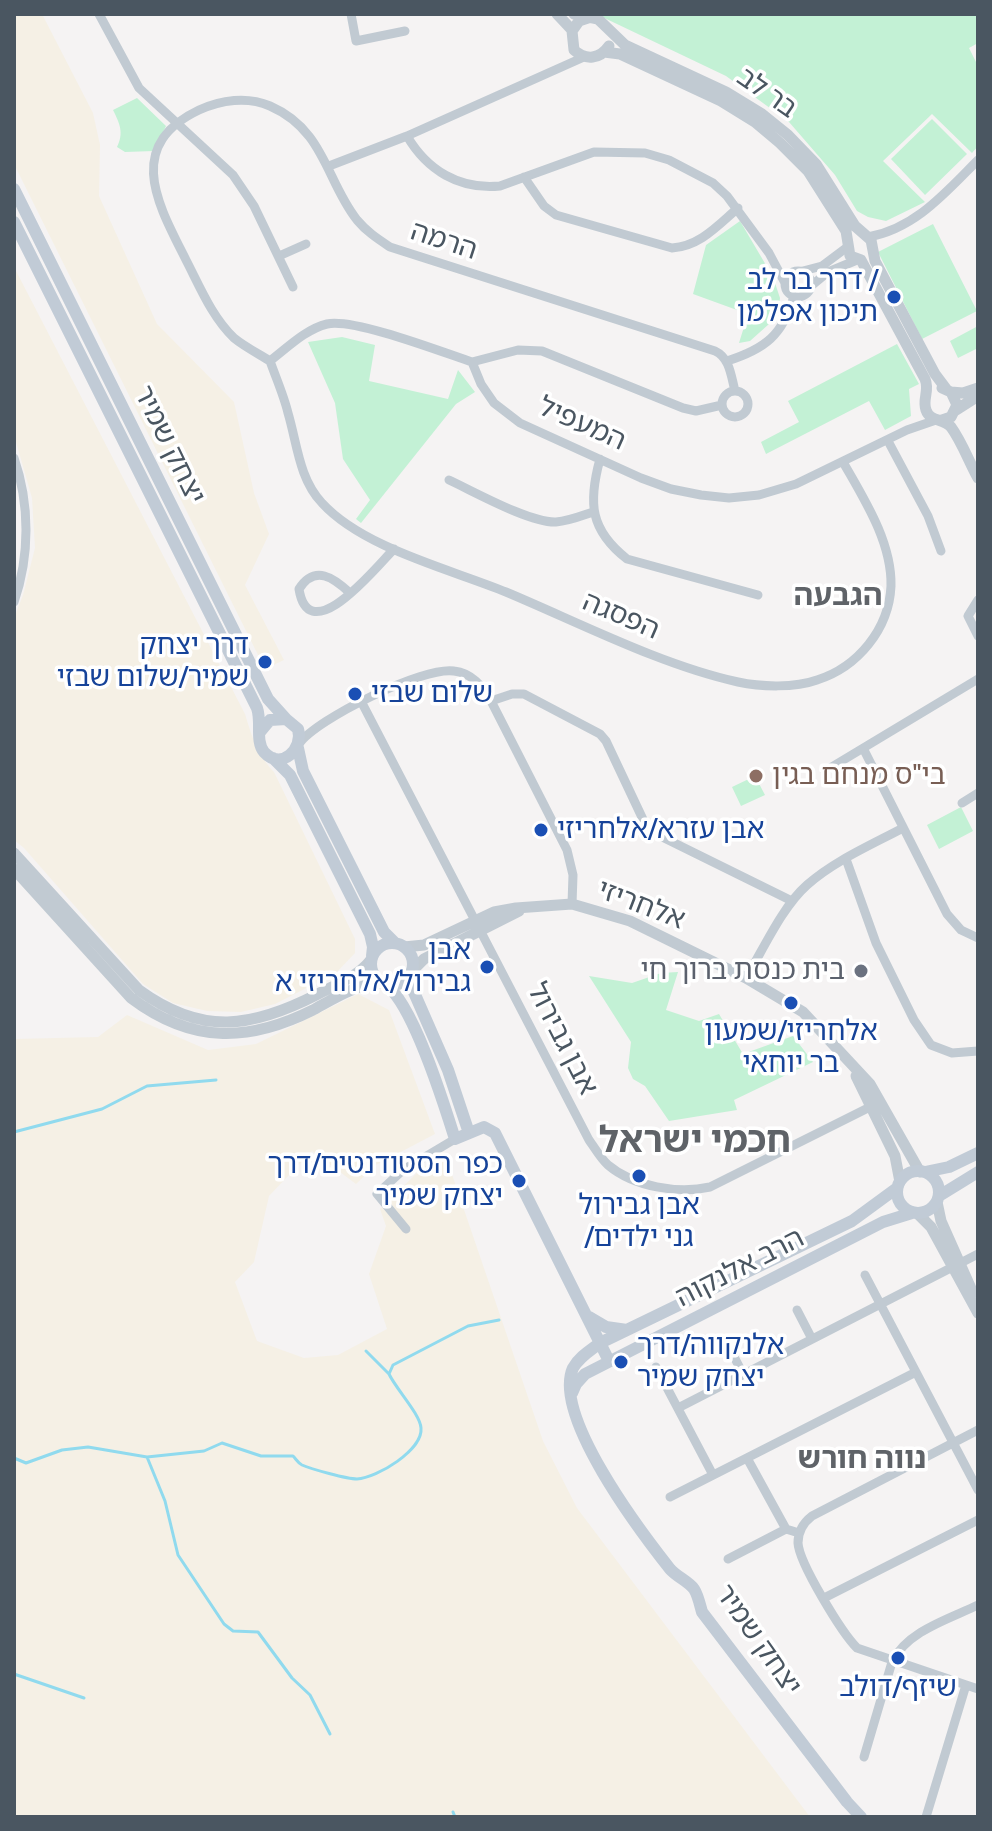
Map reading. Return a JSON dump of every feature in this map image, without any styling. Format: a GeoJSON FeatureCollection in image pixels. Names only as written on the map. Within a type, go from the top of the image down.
{"type":"FeatureCollection","features":[{"type":"Feature","properties":{"kind":"main road","name":"יצחק שמיר"},"geometry":{"type":"LineString","coordinates":[[14,189],[268,699],[288,721]]}},
{"type":"Feature","properties":{"kind":"main road","name":"יצחק שמיר"},"geometry":{"type":"LineString","coordinates":[[14,222],[257,708],[260,732]]}},
{"type":"Feature","properties":{"kind":"main road"},"geometry":{"type":"LineString","coordinates":[[469,1133],[448,1070],[412,987],[412,957],[384,932],[309,784],[300,765],[299,732],[288,721],[270,720],[260,732],[261,748],[290,775],[370,934],[373,974],[402,1005],[428,1064],[455,1139],[484,1127],[495,1133],[609,1361],[585,1374],[576,1384],[571,1407]]}},
{"type":"Feature","properties":{"kind":"main road"},"geometry":{"type":"LineString","coordinates":[[273,758],[289,757],[298,746]]}},
{"type":"Feature","properties":{"kind":"main road"},"geometry":{"type":"LineString","coordinates":[[371,958],[382,945],[400,945]]}},
{"type":"Feature","properties":{"kind":"main road"},"geometry":{"type":"LineString","coordinates":[[383,984],[401,983],[411,972]]}},
{"type":"Feature","properties":{"kind":"main road"},"geometry":{"type":"LineString","coordinates":[[978,1153],[949,1167],[906,1175],[899,1185],[900,1204],[915,1213],[928,1211],[938,1199],[978,1172]]}},
{"type":"Feature","properties":{"kind":"main road"},"geometry":{"type":"LineString","coordinates":[[922,1172],[936,1181],[938,1199]]}},
{"type":"Feature","properties":{"kind":"main road","name":"הרב אלנקוה"},"geometry":{"type":"LineString","coordinates":[[600,1343],[852,1221],[899,1185]]}},
{"type":"Feature","properties":{"kind":"main road","name":"הרב אלנקוה"},"geometry":{"type":"LineString","coordinates":[[609,1361],[883,1222],[915,1213]]}},
{"type":"Feature","properties":{"kind":"main road"},"geometry":{"type":"LineString","coordinates":[[585,1314],[606,1327],[627,1330]]}},
{"type":"Feature","properties":{"kind":"main road","name":"יצחק שמיר"},"geometry":{"type":"LineString","coordinates":[[600,1343],[573,1368],[569,1392],[571,1407],[600,1467],[670,1568],[692,1587],[702,1612],[861,1817]]}},
{"type":"Feature","properties":{"kind":"street"},"geometry":{"type":"LineString","coordinates":[[99,14],[139,88],[233,175],[254,206],[293,287]]}},
{"type":"Feature","properties":{"kind":"street"},"geometry":{"type":"LineString","coordinates":[[351,14],[356,41],[405,31]]}},
{"type":"Feature","properties":{"kind":"street"},"geometry":{"type":"LineString","coordinates":[[554,71],[566,60],[573,46],[572,30],[557,14]]}},
{"type":"Feature","properties":{"kind":"street"},"geometry":{"type":"LineString","coordinates":[[329,166],[407,136],[584,57],[592,58],[604,52],[611,40],[609,30],[598,19],[574,14]]}},
{"type":"Feature","properties":{"kind":"street"},"geometry":{"type":"LineString","coordinates":[[572,30],[579,21],[588,18]]}},
{"type":"Feature","properties":{"kind":"street","name":"בר לב"},"geometry":{"type":"LineString","coordinates":[[609,30],[625,45],[726,92],[762,114],[816,164],[866,236]]}},
{"type":"Feature","properties":{"kind":"street"},"geometry":{"type":"LineString","coordinates":[[573,46],[584,57]]}},
{"type":"Feature","properties":{"kind":"street","name":"בר לב"},"geometry":{"type":"LineString","coordinates":[[604,52],[620,54],[721,101],[755,122],[808,171],[846,231],[848,244]]}},
{"type":"Feature","properties":{"kind":"street","name":"הרמה"},"geometry":{"type":"LineString","coordinates":[[176,124],[210,105],[231,100],[255,101],[272,107],[306,132],[329,166],[355,218],[370,234],[390,247],[715,351],[727,361]]}},
{"type":"Feature","properties":{"kind":"street"},"geometry":{"type":"LineString","coordinates":[[176,124],[154,159],[152,179],[158,204],[220,321],[236,339],[270,361],[313,329],[346,323],[472,362],[518,350],[542,351],[683,408],[696,411],[722,405]]}},
{"type":"Feature","properties":{"kind":"street"},"geometry":{"type":"LineString","coordinates":[[407,136],[418,154],[432,168],[471,186],[500,186],[594,152],[645,153],[681,165],[713,183],[738,208],[769,253],[787,291],[794,296],[807,294],[811,286],[828,272],[869,256],[890,230]]}},
{"type":"Feature","properties":{"kind":"street"},"geometry":{"type":"LineString","coordinates":[[785,283],[788,276],[822,266],[856,235],[866,236],[890,230],[934,204],[978,160]]}},
{"type":"Feature","properties":{"kind":"street"},"geometry":{"type":"LineString","coordinates":[[524,177],[544,206],[556,215],[672,248],[692,245],[702,239],[738,208]]}},
{"type":"Feature","properties":{"kind":"street"},"geometry":{"type":"LineString","coordinates":[[866,236],[935,374],[957,401],[955,412],[978,463]]}},
{"type":"Feature","properties":{"kind":"street"},"geometry":{"type":"LineString","coordinates":[[279,256],[306,244]]}},
{"type":"Feature","properties":{"kind":"street"},"geometry":{"type":"LineString","coordinates":[[848,244],[850,256],[859,260],[925,379],[929,415],[956,436],[978,478]]}},
{"type":"Feature","properties":{"kind":"street"},"geometry":{"type":"LineString","coordinates":[[769,253],[780,264],[809,277],[811,286]]}},
{"type":"Feature","properties":{"kind":"street"},"geometry":{"type":"LineString","coordinates":[[735,391],[727,361],[753,350],[780,331],[794,296]]}},
{"type":"Feature","properties":{"kind":"street","name":"הפסגה"},"geometry":{"type":"LineString","coordinates":[[270,361],[288,410],[309,486],[320,502],[343,521],[394,549],[458,572],[688,668],[742,683],[785,685],[817,680],[849,662],[873,642],[886,613],[891,584],[883,540],[843,462]]}},
{"type":"Feature","properties":{"kind":"street","name":"המעפיל"},"geometry":{"type":"LineString","coordinates":[[472,362],[481,384],[494,403],[520,423],[671,489],[729,498],[759,495],[796,484],[904,432],[939,420]]}},
{"type":"Feature","properties":{"kind":"street"},"geometry":{"type":"LineString","coordinates":[[926,399],[937,389],[963,393],[978,388]]}},
{"type":"Feature","properties":{"kind":"street"},"geometry":{"type":"LineString","coordinates":[[735,391],[743,393],[748,400],[746,412],[740,417],[725,413],[722,405],[725,395],[735,391]]}},
{"type":"Feature","properties":{"kind":"street"},"geometry":{"type":"LineString","coordinates":[[939,420],[978,396]]}},
{"type":"Feature","properties":{"kind":"street","name":"המעפיל"},"geometry":{"type":"LineString","coordinates":[[904,432],[918,418],[926,399]]}},
{"type":"Feature","properties":{"kind":"street"},"geometry":{"type":"LineString","coordinates":[[888,441],[916,493],[941,551]]}},
{"type":"Feature","properties":{"kind":"street"},"geometry":{"type":"LineString","coordinates":[[14,458],[22,486],[26,529],[23,571],[14,602]]}},
{"type":"Feature","properties":{"kind":"street"},"geometry":{"type":"LineString","coordinates":[[600,459],[594,481],[593,512],[602,534],[612,547],[627,559],[758,595]]}},
{"type":"Feature","properties":{"kind":"street"},"geometry":{"type":"LineString","coordinates":[[449,480],[538,520],[554,522],[593,512]]}},
{"type":"Feature","properties":{"kind":"street"},"geometry":{"type":"LineString","coordinates":[[350,593],[326,575],[314,574],[299,589],[306,605],[314,611],[325,612],[339,605],[394,549]]}},
{"type":"Feature","properties":{"kind":"street"},"geometry":{"type":"LineString","coordinates":[[978,600],[968,616],[978,636]]}},
{"type":"Feature","properties":{"kind":"street"},"geometry":{"type":"LineString","coordinates":[[298,746],[313,729],[419,675],[443,670],[469,675],[491,701],[567,850],[573,875],[572,904]]}},
{"type":"Feature","properties":{"kind":"street"},"geometry":{"type":"LineString","coordinates":[[825,771],[978,679]]}},
{"type":"Feature","properties":{"kind":"street"},"geometry":{"type":"LineString","coordinates":[[491,701],[512,694],[524,694],[591,727],[606,741],[648,830],[792,901]]}},
{"type":"Feature","properties":{"kind":"street","name":"אבן גבירול"},"geometry":{"type":"LineString","coordinates":[[362,703],[589,1140],[607,1164],[634,1179],[669,1188],[697,1190],[710,1187],[876,1104]]}},
{"type":"Feature","properties":{"kind":"street"},"geometry":{"type":"LineString","coordinates":[[288,721],[304,726],[336,716]]}},
{"type":"Feature","properties":{"kind":"street"},"geometry":{"type":"LineString","coordinates":[[864,750],[947,914],[961,930],[978,938]]}},
{"type":"Feature","properties":{"kind":"street"},"geometry":{"type":"LineString","coordinates":[[962,803],[978,793]]}},
{"type":"Feature","properties":{"kind":"street"},"geometry":{"type":"LineString","coordinates":[[746,978],[792,901],[805,886],[903,828]]}},
{"type":"Feature","properties":{"kind":"street"},"geometry":{"type":"LineString","coordinates":[[14,853],[139,990],[170,1010],[188,1017],[224,1023],[270,1016],[354,975],[371,958]]}},
{"type":"Feature","properties":{"kind":"street"},"geometry":{"type":"LineString","coordinates":[[846,859],[876,943],[914,1020],[931,1045],[952,1053],[978,1051]]}},
{"type":"Feature","properties":{"kind":"street"},"geometry":{"type":"LineString","coordinates":[[14,869],[131,998],[184,1028],[223,1034],[263,1030],[283,1024],[355,988],[383,984]]}},
{"type":"Feature","properties":{"kind":"street","name":"אלחריזי"},"geometry":{"type":"LineString","coordinates":[[411,972],[424,959],[505,909],[572,904],[630,921],[746,978],[803,1012],[870,1084],[895,1156],[899,1185]]}},
{"type":"Feature","properties":{"kind":"street","name":"אלחריזי"},"geometry":{"type":"LineString","coordinates":[[400,945],[424,945],[479,925]]}},
{"type":"Feature","properties":{"kind":"street","name":"אלחריזי"},"geometry":{"type":"LineString","coordinates":[[876,1104],[922,1172]]}},
{"type":"Feature","properties":{"kind":"street"},"geometry":{"type":"LineString","coordinates":[[406,1229],[377,1194],[403,1170],[455,1139]]}},
{"type":"Feature","properties":{"kind":"street"},"geometry":{"type":"LineString","coordinates":[[938,1199],[941,1221],[956,1265],[978,1313]]}},
{"type":"Feature","properties":{"kind":"street"},"geometry":{"type":"LineString","coordinates":[[915,1213],[933,1230],[978,1305]]}},
{"type":"Feature","properties":{"kind":"street"},"geometry":{"type":"LineString","coordinates":[[678,1408],[978,1254]]}},
{"type":"Feature","properties":{"kind":"street"},"geometry":{"type":"LineString","coordinates":[[865,1275],[978,1490]]}},
{"type":"Feature","properties":{"kind":"street"},"geometry":{"type":"LineString","coordinates":[[797,1310],[812,1339]]}},
{"type":"Feature","properties":{"kind":"street"},"geometry":{"type":"LineString","coordinates":[[729,1347],[743,1374]]}},
{"type":"Feature","properties":{"kind":"street"},"geometry":{"type":"LineString","coordinates":[[656,1367],[713,1475]]}},
{"type":"Feature","properties":{"kind":"street"},"geometry":{"type":"LineString","coordinates":[[670,1497],[916,1372]]}},
{"type":"Feature","properties":{"kind":"street"},"geometry":{"type":"LineString","coordinates":[[978,1430],[812,1516],[799,1533],[799,1550],[848,1639],[857,1648],[978,1689]]}},
{"type":"Feature","properties":{"kind":"street"},"geometry":{"type":"LineString","coordinates":[[747,1458],[786,1529],[799,1533]]}},
{"type":"Feature","properties":{"kind":"street"},"geometry":{"type":"LineString","coordinates":[[824,1598],[978,1520]]}},
{"type":"Feature","properties":{"kind":"street"},"geometry":{"type":"LineString","coordinates":[[728,1559],[786,1529]]}},
{"type":"Feature","properties":{"kind":"street"},"geometry":{"type":"LineString","coordinates":[[864,1757],[892,1662],[902,1646],[977,1606]]}},
{"type":"Feature","properties":{"kind":"street"},"geometry":{"type":"LineString","coordinates":[[926,1817],[966,1685]]}},
{"type":"Feature","properties":{"kind":"green space"},"geometry":{"type":"Polygon","coordinates":[[[596,14],[978,14],[978,43],[969,48],[978,66],[978,146],[972,153],[932,114],[883,161],[925,202],[886,221],[868,217],[857,211],[835,175],[789,122],[726,76],[596,14]]]}},
{"type":"Feature","properties":{"kind":"green space"},"geometry":{"type":"Polygon","coordinates":[[[137,98],[166,126],[154,151],[125,152],[117,147],[120,128],[113,110],[137,98]]]}},
{"type":"Feature","properties":{"kind":"green space"},"geometry":{"type":"Polygon","coordinates":[[[932,119],[967,154],[925,195],[891,159],[932,119]]]}},
{"type":"Feature","properties":{"kind":"green space"},"geometry":{"type":"Polygon","coordinates":[[[740,221],[773,277],[780,298],[778,316],[750,341],[739,343],[748,314],[693,294],[706,245],[740,221]]]}},
{"type":"Feature","properties":{"kind":"green space"},"geometry":{"type":"Polygon","coordinates":[[[933,224],[977,311],[922,339],[878,252],[933,224]]]}},
{"type":"Feature","properties":{"kind":"green space"},"geometry":{"type":"Polygon","coordinates":[[[978,326],[978,348],[958,358],[950,341],[978,326]]]}},
{"type":"Feature","properties":{"kind":"green space"},"geometry":{"type":"Polygon","coordinates":[[[342,337],[375,345],[369,381],[448,399],[458,370],[475,392],[456,404],[361,523],[356,519],[370,500],[343,459],[335,403],[308,342],[342,337]]]}},
{"type":"Feature","properties":{"kind":"green space"},"geometry":{"type":"Polygon","coordinates":[[[897,344],[919,384],[909,389],[911,416],[885,430],[869,401],[766,454],[761,442],[799,422],[788,401],[897,344]]]}},
{"type":"Feature","properties":{"kind":"green space"},"geometry":{"type":"Polygon","coordinates":[[[755,776],[765,795],[741,806],[732,787],[755,776]]]}},
{"type":"Feature","properties":{"kind":"green space"},"geometry":{"type":"Polygon","coordinates":[[[961,807],[973,831],[939,849],[927,825],[961,807]]]}},
{"type":"Feature","properties":{"kind":"green space"},"geometry":{"type":"Polygon","coordinates":[[[678,972],[666,1010],[699,1021],[719,1014],[743,1054],[793,1036],[813,1062],[734,1100],[737,1110],[669,1121],[645,1086],[633,1079],[628,1068],[631,1042],[589,976],[632,983],[661,973],[678,972]]]}},
{"type":"Feature","properties":{"kind":"sand"},"geometry":{"type":"Polygon","coordinates":[[[14,14],[42,14],[93,113],[100,145],[99,196],[157,324],[234,402],[254,493],[269,534],[245,585],[284,660],[265,669],[14,164],[14,14]]]}},
{"type":"Feature","properties":{"kind":"sand"},"geometry":{"type":"Polygon","coordinates":[[[14,267],[245,714],[256,745],[274,772],[355,939],[355,953],[336,973],[275,1004],[241,1012],[207,1011],[173,1003],[143,984],[14,840],[14,618],[35,548],[32,498],[14,435],[14,267]]]}},
{"type":"Feature","properties":{"kind":"sand"},"geometry":{"type":"Polygon","coordinates":[[[358,994],[389,1010],[435,1134],[376,1165],[356,1184],[312,1151],[269,1196],[254,1262],[235,1282],[257,1341],[304,1358],[338,1355],[387,1329],[369,1274],[386,1226],[380,1209],[444,1151],[543,1441],[577,1508],[810,1817],[14,1817],[14,1039],[98,1037],[127,1015],[208,1050],[256,1044],[358,994]]]}},
{"type":"Feature","properties":{"kind":"waterway"},"geometry":{"type":"LineString","coordinates":[[14,1132],[102,1109],[147,1086],[216,1080]]}},
{"type":"Feature","properties":{"kind":"waterway"},"geometry":{"type":"LineString","coordinates":[[14,1458],[26,1463],[62,1450],[88,1447],[147,1457],[204,1451],[222,1443],[261,1456],[293,1456],[302,1465],[338,1476],[366,1477],[387,1468],[407,1454],[420,1436],[420,1422],[389,1374],[393,1365],[468,1326],[499,1320]]}},
{"type":"Feature","properties":{"kind":"waterway"},"geometry":{"type":"LineString","coordinates":[[366,1351],[389,1374]]}},
{"type":"Feature","properties":{"kind":"waterway"},"geometry":{"type":"LineString","coordinates":[[147,1457],[165,1501],[178,1555],[224,1624],[233,1631],[258,1632],[292,1678],[310,1695],[330,1734]]}},
{"type":"Feature","properties":{"kind":"waterway"},"geometry":{"type":"LineString","coordinates":[[14,1674],[84,1698]]}},
{"type":"Feature","properties":{"kind":"waterway"},"geometry":{"type":"LineString","coordinates":[[453,1812],[455,1817]]}},
{"type":"Feature","properties":{"kind":"place","name":"דרך בר לב / תיכון אפלמן"},"geometry":{"type":"Point","coordinates":[894,297]}},
{"type":"Feature","properties":{"kind":"place","name":"דרך יצחק שמיר/שלום שבזי"},"geometry":{"type":"Point","coordinates":[265,662]}},
{"type":"Feature","properties":{"kind":"place","name":"שלום שבזי"},"geometry":{"type":"Point","coordinates":[355,694]}},
{"type":"Feature","properties":{"kind":"place","name":"בי\"ס מנחם בגין"},"geometry":{"type":"Point","coordinates":[756,776]}},
{"type":"Feature","properties":{"kind":"place","name":"אבן עזרא/אלחריזי"},"geometry":{"type":"Point","coordinates":[541,830]}},
{"type":"Feature","properties":{"kind":"place","name":"אבן גבירול/אלחריזי א"},"geometry":{"type":"Point","coordinates":[487,967]}},
{"type":"Feature","properties":{"kind":"place","name":"בית כנסת ברוך חי"},"geometry":{"type":"Point","coordinates":[861,971]}},
{"type":"Feature","properties":{"kind":"place","name":"אלחריזי/שמעון בר יוחאי"},"geometry":{"type":"Point","coordinates":[791,1003]}},
{"type":"Feature","properties":{"kind":"place","name":"אבן גבירול /גני ילדים"},"geometry":{"type":"Point","coordinates":[639,1176]}},
{"type":"Feature","properties":{"kind":"place","name":"כפר הסטודנטים/דרך יצחק שמיר"},"geometry":{"type":"Point","coordinates":[519,1181]}},
{"type":"Feature","properties":{"kind":"place","name":"אלנקווה/דרך יצחק שמיר"},"geometry":{"type":"Point","coordinates":[621,1362]}},
{"type":"Feature","properties":{"kind":"place","name":"שיזף/דולב"},"geometry":{"type":"Point","coordinates":[898,1658]}},
{"type":"Feature","properties":{"kind":"district","name":"הגבעה"},"geometry":{"type":"Point","coordinates":[838,596]}},
{"type":"Feature","properties":{"kind":"district","name":"חכמי ישראל"},"geometry":{"type":"Point","coordinates":[695,1141]}},
{"type":"Feature","properties":{"kind":"district","name":"נווה חורש"},"geometry":{"type":"Point","coordinates":[862,1459]}}]}
